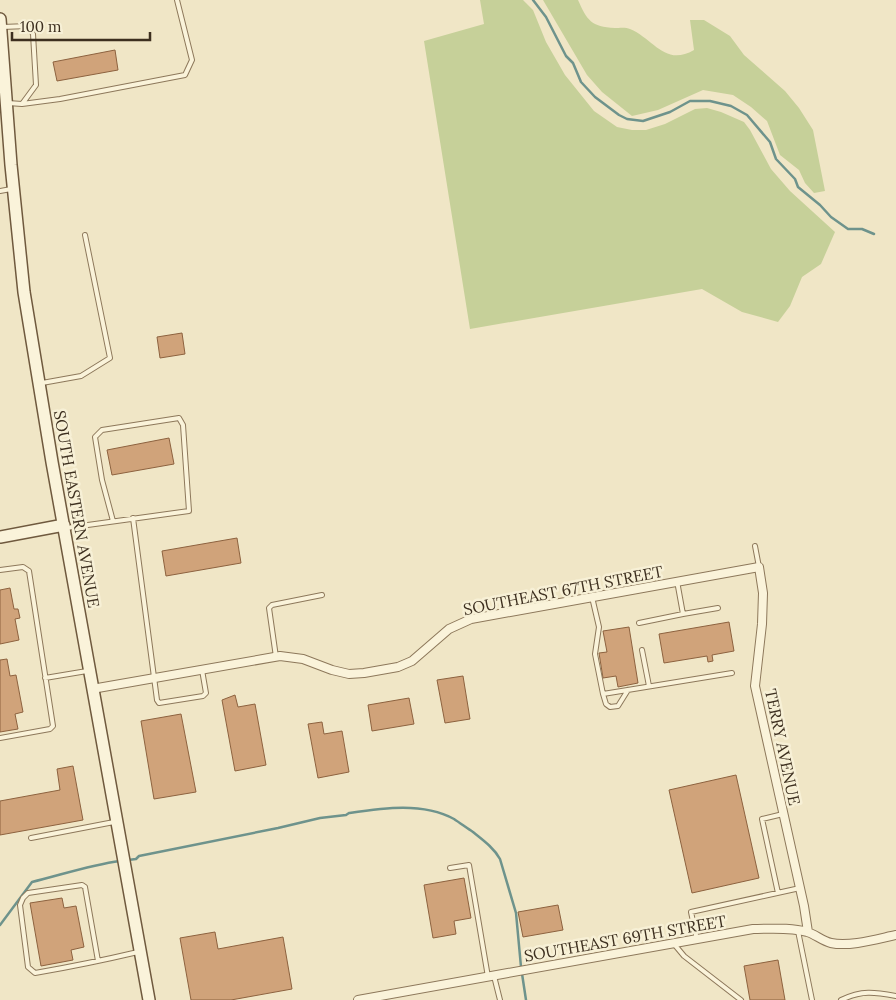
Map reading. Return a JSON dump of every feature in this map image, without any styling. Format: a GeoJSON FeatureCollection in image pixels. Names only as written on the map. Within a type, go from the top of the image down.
{"type":"FeatureCollection","features":[{"type":"Feature","properties":{"kind":"main road","name":"SOUTH EASTERN AVENUE"},"geometry":{"type":"LineString","coordinates":[[0,19],[13,188],[24,292],[92,689],[149,1000]]}},
{"type":"Feature","properties":{"kind":"main road"},"geometry":{"type":"LineString","coordinates":[[0,537],[64,527]]}},
{"type":"Feature","properties":{"kind":"street","name":"SOUTHEAST 67TH STREET"},"geometry":{"type":"LineString","coordinates":[[92,689],[276,657],[303,659],[349,674],[398,667],[412,661],[449,629],[471,619],[759,567]]}},
{"type":"Feature","properties":{"kind":"street","name":"TERRY AVENUE"},"geometry":{"type":"LineString","coordinates":[[759,567],[763,593],[762,624],[755,686],[808,932]]}},
{"type":"Feature","properties":{"kind":"street","name":"SOUTHEAST 69TH STREET"},"geometry":{"type":"LineString","coordinates":[[358,1000],[753,929],[808,932],[833,943],[865,942],[896,935]]}},
{"type":"Feature","properties":{"kind":"lane"},"geometry":{"type":"LineString","coordinates":[[6,103],[22,104],[60,99],[185,75],[192,60],[177,0]]}},
{"type":"Feature","properties":{"kind":"lane"},"geometry":{"type":"LineString","coordinates":[[0,27],[28,26],[33,34],[36,85],[22,104]]}},
{"type":"Feature","properties":{"kind":"lane"},"geometry":{"type":"LineString","coordinates":[[0,190],[13,188]]}},
{"type":"Feature","properties":{"kind":"lane"},"geometry":{"type":"LineString","coordinates":[[40,383],[81,376],[110,358],[85,235]]}},
{"type":"Feature","properties":{"kind":"lane"},"geometry":{"type":"LineString","coordinates":[[64,527],[113,521],[189,511],[183,425],[179,418],[102,430],[95,437],[102,480],[113,521]]}},
{"type":"Feature","properties":{"kind":"lane"},"geometry":{"type":"LineString","coordinates":[[133,518],[157,700],[159,703],[203,696],[206,693],[202,670]]}},
{"type":"Feature","properties":{"kind":"lane"},"geometry":{"type":"LineString","coordinates":[[754,546],[759,567]]}},
{"type":"Feature","properties":{"kind":"lane"},"geometry":{"type":"LineString","coordinates":[[0,570],[23,566],[29,571],[52,728],[0,738]]}},
{"type":"Feature","properties":{"kind":"lane"},"geometry":{"type":"LineString","coordinates":[[677,582],[684,614]]}},
{"type":"Feature","properties":{"kind":"lane"},"geometry":{"type":"LineString","coordinates":[[276,657],[270,608],[272,605],[322,596]]}},
{"type":"Feature","properties":{"kind":"lane"},"geometry":{"type":"LineString","coordinates":[[592,597],[599,627],[595,654],[606,704],[610,707],[618,706],[628,690]]}},
{"type":"Feature","properties":{"kind":"lane"},"geometry":{"type":"LineString","coordinates":[[639,622],[718,608]]}},
{"type":"Feature","properties":{"kind":"lane"},"geometry":{"type":"LineString","coordinates":[[642,650],[649,686]]}},
{"type":"Feature","properties":{"kind":"lane"},"geometry":{"type":"LineString","coordinates":[[45,678],[89,670]]}},
{"type":"Feature","properties":{"kind":"lane"},"geometry":{"type":"LineString","coordinates":[[603,694],[732,673]]}},
{"type":"Feature","properties":{"kind":"lane"},"geometry":{"type":"LineString","coordinates":[[778,893],[762,819],[783,814]]}},
{"type":"Feature","properties":{"kind":"lane"},"geometry":{"type":"LineString","coordinates":[[31,838],[116,821]]}},
{"type":"Feature","properties":{"kind":"lane"},"geometry":{"type":"LineString","coordinates":[[450,868],[469,865],[491,976],[499,1000]]}},
{"type":"Feature","properties":{"kind":"lane"},"geometry":{"type":"LineString","coordinates":[[98,961],[85,887],[82,885],[28,893],[23,898],[20,905],[28,967],[35,973],[98,961],[140,952]]}},
{"type":"Feature","properties":{"kind":"lane"},"geometry":{"type":"LineString","coordinates":[[697,940],[691,912],[800,888]]}},
{"type":"Feature","properties":{"kind":"lane"},"geometry":{"type":"LineString","coordinates":[[798,931],[812,1000]]}},
{"type":"Feature","properties":{"kind":"lane"},"geometry":{"type":"LineString","coordinates":[[674,944],[684,956],[741,1000]]}},
{"type":"Feature","properties":{"kind":"lane"},"geometry":{"type":"LineString","coordinates":[[841,1000],[855,994],[869,992],[896,996]]}},
{"type":"Feature","properties":{"kind":"green space"},"geometry":{"type":"Polygon","coordinates":[[[480,0],[523,0],[533,10],[546,42],[565,75],[594,111],[617,127],[646,130],[665,124],[695,109],[707,108],[744,122],[771,169],[790,191],[835,232],[821,264],[802,277],[790,306],[778,322],[742,312],[702,289],[470,329],[424,41],[484,24],[480,0]]]}},
{"type":"Feature","properties":{"kind":"green space"},"geometry":{"type":"Polygon","coordinates":[[[543,0],[578,0],[584,13],[595,24],[630,29],[660,50],[675,55],[694,50],[690,20],[704,20],[730,36],[744,55],[785,91],[813,130],[825,191],[814,193],[805,183],[799,170],[780,155],[767,121],[733,95],[703,90],[658,110],[632,116],[602,92],[587,75],[543,0]]]}},
{"type":"Feature","properties":{"kind":"building"},"geometry":{"type":"Polygon","coordinates":[[[115,50],[118,70],[57,81],[53,62],[115,50]]]}},
{"type":"Feature","properties":{"kind":"building"},"geometry":{"type":"Polygon","coordinates":[[[182,333],[185,354],[160,358],[157,337],[182,333]]]}},
{"type":"Feature","properties":{"kind":"building"},"geometry":{"type":"Polygon","coordinates":[[[169,438],[174,464],[112,475],[107,450],[169,438]]]}},
{"type":"Feature","properties":{"kind":"building"},"geometry":{"type":"Polygon","coordinates":[[[237,538],[241,563],[166,576],[162,551],[237,538]]]}},
{"type":"Feature","properties":{"kind":"building"},"geometry":{"type":"Polygon","coordinates":[[[10,588],[14,609],[18,609],[20,618],[15,619],[19,640],[0,644],[0,590],[10,588]]]}},
{"type":"Feature","properties":{"kind":"building"},"geometry":{"type":"Polygon","coordinates":[[[729,622],[734,651],[712,655],[713,661],[708,662],[707,656],[664,663],[659,634],[729,622]]]}},
{"type":"Feature","properties":{"kind":"building"},"geometry":{"type":"Polygon","coordinates":[[[629,627],[638,683],[618,687],[616,676],[603,678],[599,653],[607,652],[603,631],[629,627]]]}},
{"type":"Feature","properties":{"kind":"building"},"geometry":{"type":"Polygon","coordinates":[[[7,659],[10,676],[16,675],[23,712],[15,714],[18,729],[0,732],[0,660],[7,659]]]}},
{"type":"Feature","properties":{"kind":"building"},"geometry":{"type":"Polygon","coordinates":[[[463,676],[470,719],[445,723],[437,680],[463,676]]]}},
{"type":"Feature","properties":{"kind":"building"},"geometry":{"type":"Polygon","coordinates":[[[235,695],[238,707],[255,704],[266,765],[235,771],[222,700],[235,695]]]}},
{"type":"Feature","properties":{"kind":"building"},"geometry":{"type":"Polygon","coordinates":[[[409,698],[414,724],[372,731],[368,705],[409,698]]]}},
{"type":"Feature","properties":{"kind":"building"},"geometry":{"type":"Polygon","coordinates":[[[181,714],[196,792],[154,799],[141,721],[181,714]]]}},
{"type":"Feature","properties":{"kind":"building"},"geometry":{"type":"Polygon","coordinates":[[[322,722],[324,734],[342,731],[349,772],[318,778],[308,724],[322,722]]]}},
{"type":"Feature","properties":{"kind":"building"},"geometry":{"type":"Polygon","coordinates":[[[73,766],[83,820],[0,835],[0,801],[60,790],[57,769],[73,766]]]}},
{"type":"Feature","properties":{"kind":"building"},"geometry":{"type":"Polygon","coordinates":[[[736,775],[759,878],[692,893],[669,790],[736,775]]]}},
{"type":"Feature","properties":{"kind":"building"},"geometry":{"type":"Polygon","coordinates":[[[464,878],[471,918],[454,921],[456,934],[433,938],[424,885],[464,878]]]}},
{"type":"Feature","properties":{"kind":"building"},"geometry":{"type":"Polygon","coordinates":[[[62,898],[64,908],[76,906],[84,947],[71,950],[73,960],[41,966],[30,903],[62,898]]]}},
{"type":"Feature","properties":{"kind":"building"},"geometry":{"type":"Polygon","coordinates":[[[558,905],[563,930],[523,937],[518,912],[558,905]]]}},
{"type":"Feature","properties":{"kind":"building"},"geometry":{"type":"Polygon","coordinates":[[[215,932],[218,949],[283,937],[292,989],[231,1000],[191,1000],[180,938],[215,932]]]}},
{"type":"Feature","properties":{"kind":"building"},"geometry":{"type":"Polygon","coordinates":[[[778,960],[785,1000],[750,1000],[744,966],[778,960]]]}},
{"type":"Feature","properties":{"kind":"waterway"},"geometry":{"type":"LineString","coordinates":[[533,0],[546,17],[566,56],[573,63],[581,82],[595,97],[619,115],[627,119],[643,121],[670,112],[690,101],[710,101],[731,106],[747,115],[770,142],[776,159],[795,179],[798,187],[831,217],[848,229],[862,229],[874,234]]}},
{"type":"Feature","properties":{"kind":"waterway"},"geometry":{"type":"LineString","coordinates":[[128,860],[136,859],[139,856],[320,818],[375,809],[416,808],[442,814],[454,819],[473,832],[500,859],[516,913],[526,1000]]}},
{"type":"Feature","properties":{"kind":"waterway"},"geometry":{"type":"LineString","coordinates":[[0,925],[32,882],[120,861]]}}]}
